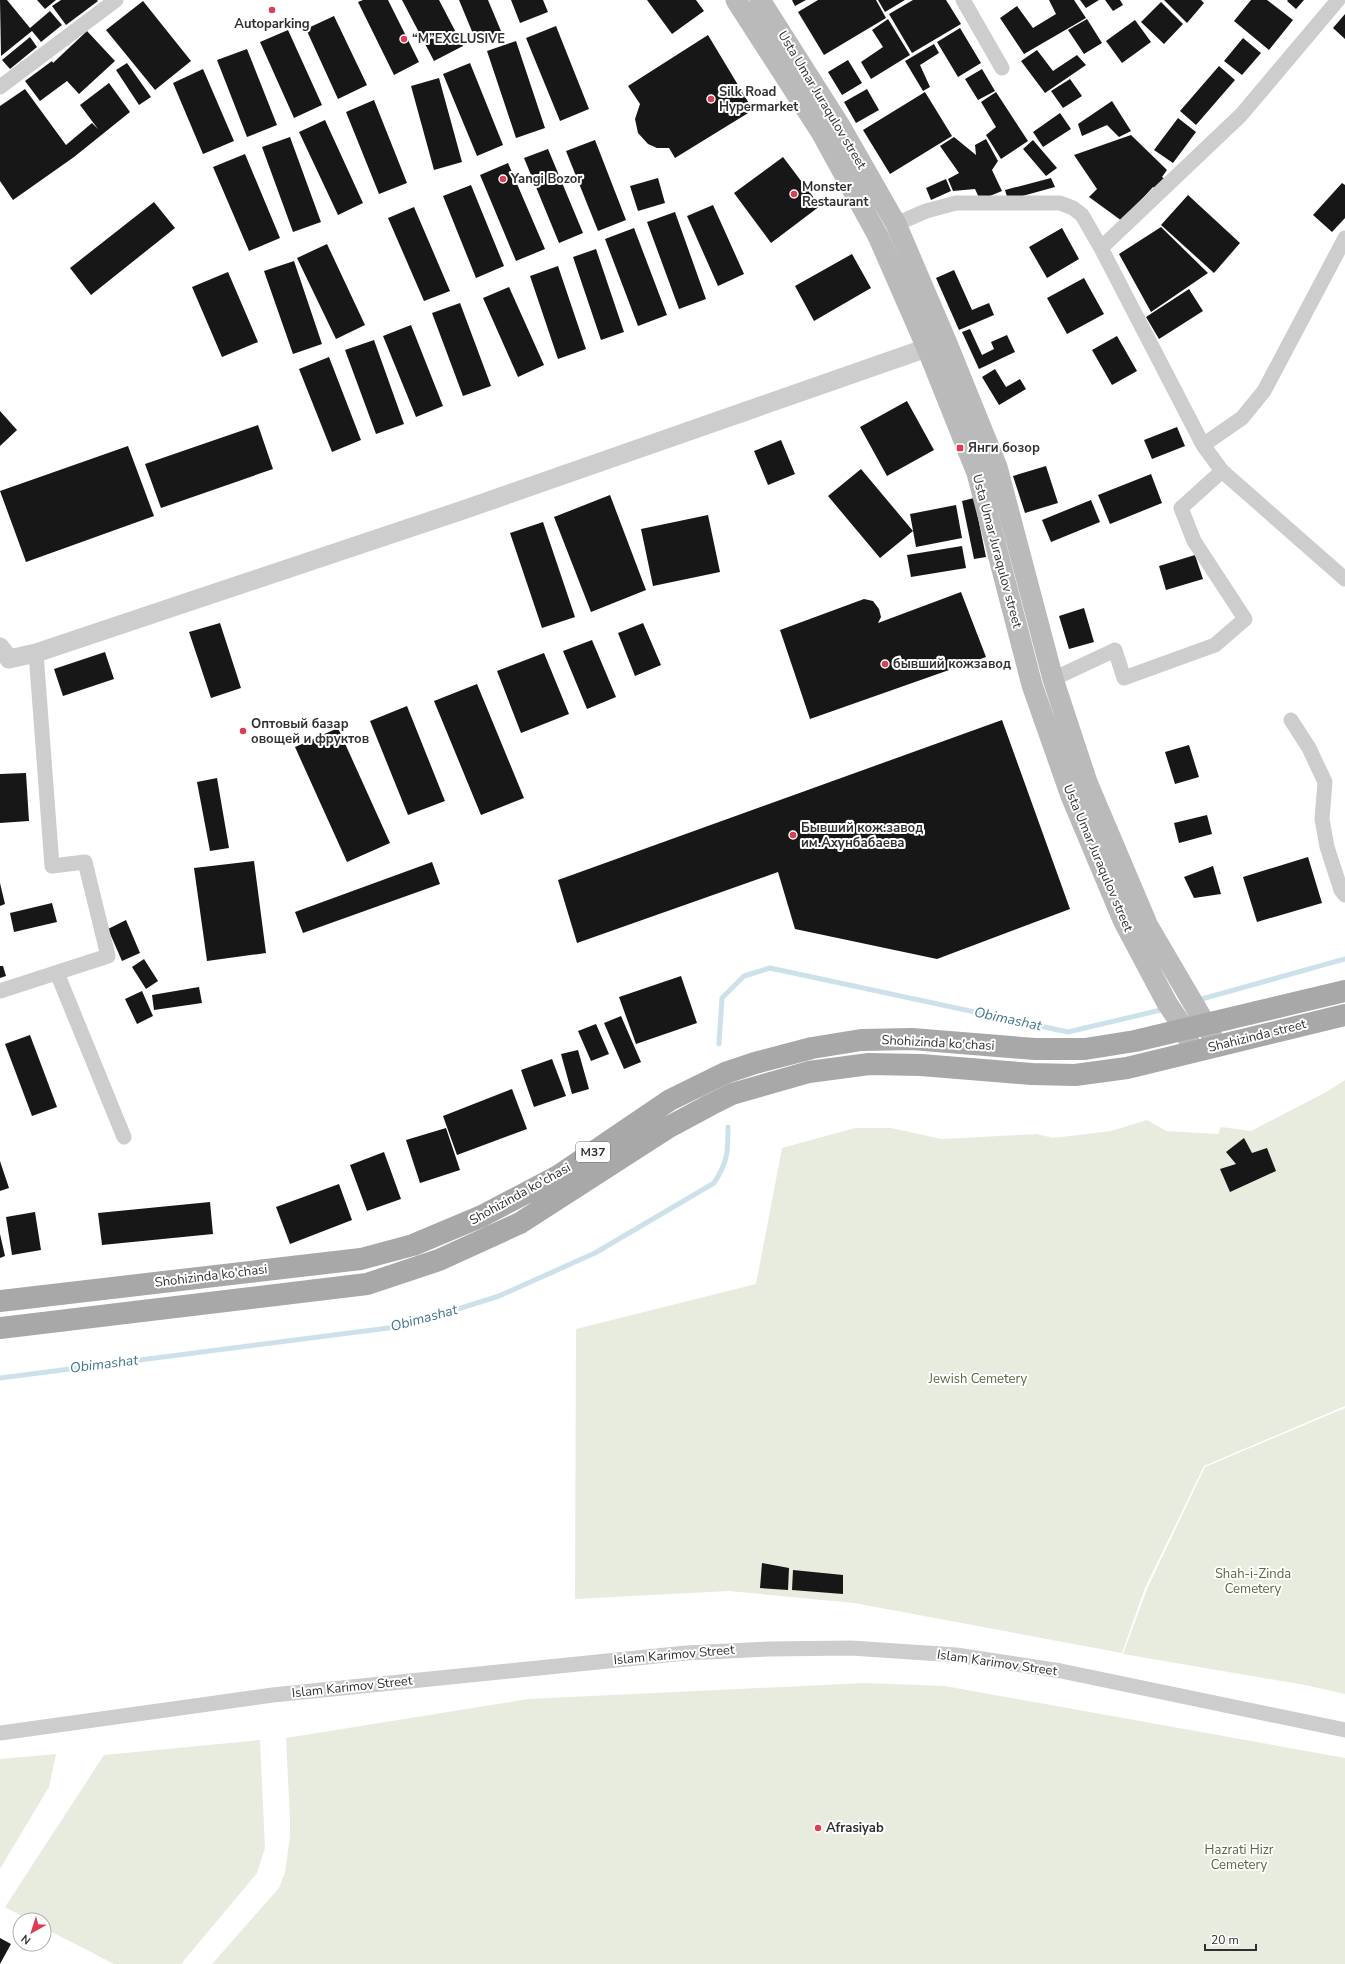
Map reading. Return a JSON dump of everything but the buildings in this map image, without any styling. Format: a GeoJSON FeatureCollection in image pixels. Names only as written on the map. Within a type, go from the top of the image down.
{"type":"FeatureCollection","features":[{"type":"Feature","properties":{"kind":"main road","name":"Usta Umar Juraqulov street"},"geometry":{"type":"LineString","coordinates":[[736,0],[825,139],[936,344],[996,467],[1052,679],[1087,782],[1148,926],[1217,1046]]}},
{"type":"Feature","properties":{"kind":"main road","name":"Usta Umar Juraqulov street"},"geometry":{"type":"LineString","coordinates":[[760,0],[840,126],[896,224],[977,473],[1032,685],[1071,796],[1123,920],[1167,1003],[1184,1030],[1193,1052]]}},
{"type":"Feature","properties":{"kind":"main road","name":"Shahizinda street"},"geometry":{"type":"LineString","coordinates":[[1184,1030],[1345,991]]}},
{"type":"Feature","properties":{"kind":"main road","name":"Shahizinda street"},"geometry":{"type":"LineString","coordinates":[[1193,1052],[1345,1015]]}},
{"type":"Feature","properties":{"kind":"main road","name":"Shohizinda ko'chasi"},"geometry":{"type":"LineString","coordinates":[[0,1301],[361,1259],[413,1245],[482,1216],[558,1176],[670,1100],[699,1085],[755,1063],[812,1048],[861,1040],[912,1039],[1035,1049],[1085,1049],[1109,1046],[1184,1030]]}},
{"type":"Feature","properties":{"kind":"main road","name":"Shohizinda ko'chasi"},"geometry":{"type":"LineString","coordinates":[[0,1328],[367,1284],[439,1260],[520,1223],[669,1127],[710,1104],[732,1094],[809,1072],[869,1064],[913,1065],[1032,1074],[1075,1075],[1127,1068],[1193,1052]]}},
{"type":"Feature","properties":{"kind":"street"},"geometry":{"type":"LineString","coordinates":[[0,87],[116,0]]}},
{"type":"Feature","properties":{"kind":"street"},"geometry":{"type":"LineString","coordinates":[[963,0],[1002,68]]}},
{"type":"Feature","properties":{"kind":"street"},"geometry":{"type":"LineString","coordinates":[[1101,248],[1241,115],[1338,0]]}},
{"type":"Feature","properties":{"kind":"street"},"geometry":{"type":"LineString","coordinates":[[896,224],[926,211],[956,202],[1060,203],[1082,215],[1101,248],[1203,445],[1222,471],[1345,579]]}},
{"type":"Feature","properties":{"kind":"street"},"geometry":{"type":"LineString","coordinates":[[1203,445],[1242,418],[1264,391],[1345,238]]}},
{"type":"Feature","properties":{"kind":"street"},"geometry":{"type":"LineString","coordinates":[[3,656],[36,653],[464,510],[936,344]]}},
{"type":"Feature","properties":{"kind":"street"},"geometry":{"type":"LineString","coordinates":[[1052,679],[1115,650],[1124,678],[1215,645],[1245,620],[1194,541],[1181,508],[1222,471]]}},
{"type":"Feature","properties":{"kind":"street"},"geometry":{"type":"LineString","coordinates":[[0,991],[108,956],[85,862],[52,866],[36,653]]}},
{"type":"Feature","properties":{"kind":"street"},"geometry":{"type":"LineString","coordinates":[[1291,720],[1309,748],[1325,782],[1322,819],[1327,847],[1340,890],[1345,895]]}},
{"type":"Feature","properties":{"kind":"street"},"geometry":{"type":"LineString","coordinates":[[57,973],[124,1137]]}},
{"type":"Feature","properties":{"kind":"street","name":"Islam Karimov Street"},"geometry":{"type":"LineString","coordinates":[[0,1733],[273,1696],[663,1655],[769,1648],[851,1648],[956,1655],[1061,1671],[1345,1730]]}},
{"type":"Feature","properties":{"kind":"green space","name":"Jewish Cemetery"},"geometry":{"type":"Polygon","coordinates":[[[1345,1080],[1345,1406],[1204,1466],[1145,1588],[1122,1653],[854,1603],[729,1591],[575,1599],[576,1329],[756,1284],[782,1148],[855,1128],[891,1128],[942,1139],[1037,1134],[1053,1138],[1111,1131],[1147,1120],[1166,1131],[1218,1134],[1221,1127],[1251,1131],[1328,1091],[1345,1080]]]}},
{"type":"Feature","properties":{"kind":"green space","name":"Shah-i-Zinda Cemetery"},"geometry":{"type":"Polygon","coordinates":[[[1345,1408],[1345,1694],[1305,1685],[1123,1654],[1147,1589],[1205,1467],[1345,1408]]]}},
{"type":"Feature","properties":{"kind":"green space","name":"Afrasiyab"},"geometry":{"type":"Polygon","coordinates":[[[865,1683],[945,1686],[1345,1758],[1345,1964],[212,1964],[279,1888],[285,1872],[290,1837],[286,1738],[528,1699],[865,1683]]]}},
{"type":"Feature","properties":{"kind":"green space"},"geometry":{"type":"Polygon","coordinates":[[[260,1740],[265,1848],[257,1873],[181,1964],[114,1964],[52,1932],[52,1912],[14,1912],[5,1907],[104,1755],[260,1740]]]}},
{"type":"Feature","properties":{"kind":"green space"},"geometry":{"type":"Polygon","coordinates":[[[56,1754],[49,1787],[0,1869],[0,1759],[56,1754]]]}},
{"type":"Feature","properties":{"kind":"waterway","name":"Obimashat"},"geometry":{"type":"LineString","coordinates":[[1198,1000],[1345,959]]}},
{"type":"Feature","properties":{"kind":"waterway","name":"Obimashat"},"geometry":{"type":"LineString","coordinates":[[719,1044],[722,998],[744,976],[770,968],[1068,1032],[1165,1009]]}},
{"type":"Feature","properties":{"kind":"waterway","name":"Obimashat"},"geometry":{"type":"LineString","coordinates":[[0,1378],[404,1326],[499,1296],[595,1253],[714,1183],[725,1162],[728,1143],[728,1127]]}},
{"type":"Feature","properties":{"kind":"place","name":"Autoparking"},"geometry":{"type":"Point","coordinates":[272,10]}},
{"type":"Feature","properties":{"kind":"place","name":"“M”EXCLUSIVE"},"geometry":{"type":"Point","coordinates":[404,39]}},
{"type":"Feature","properties":{"kind":"place","name":"Silk Road Hypermarket"},"geometry":{"type":"Point","coordinates":[711,99]}},
{"type":"Feature","properties":{"kind":"place","name":"Yangi Bozor"},"geometry":{"type":"Point","coordinates":[503,179]}},
{"type":"Feature","properties":{"kind":"place","name":"Monster Restaurant"},"geometry":{"type":"Point","coordinates":[794,194]}},
{"type":"Feature","properties":{"kind":"place","name":"Янги бозор"},"geometry":{"type":"Point","coordinates":[960,448]}},
{"type":"Feature","properties":{"kind":"place","name":"бывший кожзавод"},"geometry":{"type":"Point","coordinates":[885,664]}},
{"type":"Feature","properties":{"kind":"place","name":"Оптовый базар овощей и фруктов"},"geometry":{"type":"Point","coordinates":[243,731]}},
{"type":"Feature","properties":{"kind":"place","name":"Бывший кож.завод им.Ахунбабаева"},"geometry":{"type":"Point","coordinates":[793,835]}},
{"type":"Feature","properties":{"kind":"place","name":"Afrasiyab"},"geometry":{"type":"Point","coordinates":[818,1828]}},
{"type":"Feature","properties":{"kind":"park label","name":"Hazrati Hizr Cemetery"},"geometry":{"type":"Point","coordinates":[1239,1858]}}]}
